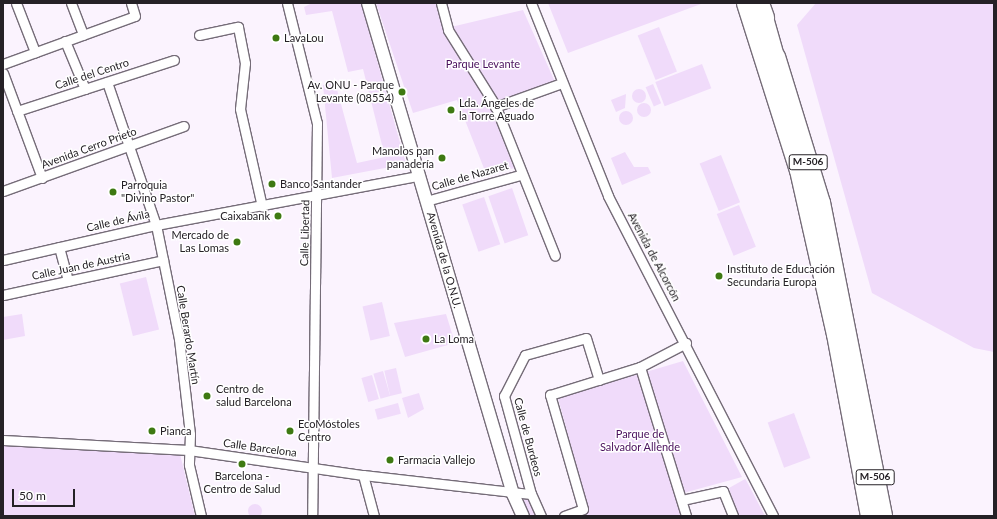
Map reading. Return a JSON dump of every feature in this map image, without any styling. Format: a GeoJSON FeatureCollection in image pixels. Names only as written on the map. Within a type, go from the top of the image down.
{"type":"FeatureCollection","features":[{"type":"Feature","properties":{"kind":"highway","name":"M-506"},"geometry":{"type":"LineString","coordinates":[[745,3],[798,170],[835,334],[868,513]]}},
{"type":"Feature","properties":{"kind":"highway","name":"M-506"},"geometry":{"type":"LineString","coordinates":[[776,56],[821,202],[883,516]]}},
{"type":"Feature","properties":{"kind":"highway"},"geometry":{"type":"LineString","coordinates":[[868,438],[889,516]]}},
{"type":"Feature","properties":{"kind":"main road","name":"M-506"},"geometry":{"type":"LineString","coordinates":[[762,8],[776,56]]}},
{"type":"Feature","properties":{"kind":"street"},"geometry":{"type":"LineString","coordinates":[[16,3],[35,52]]}},
{"type":"Feature","properties":{"kind":"street"},"geometry":{"type":"LineString","coordinates":[[71,3],[83,35]]}},
{"type":"Feature","properties":{"kind":"street"},"geometry":{"type":"LineString","coordinates":[[3,64],[135,16],[131,3]]}},
{"type":"Feature","properties":{"kind":"street","name":"Calle Libertad"},"geometry":{"type":"LineString","coordinates":[[287,3],[317,123],[318,193],[312,516]]}},
{"type":"Feature","properties":{"kind":"street","name":"Avenida de la O.N.U."},"geometry":{"type":"LineString","coordinates":[[368,3],[513,494],[523,516]]}},
{"type":"Feature","properties":{"kind":"street","name":"Calle de Nazaret"},"geometry":{"type":"LineString","coordinates":[[440,3],[448,30],[496,107],[520,174],[555,256]]}},
{"type":"Feature","properties":{"kind":"street","name":"Avenida de Alcorcón"},"geometry":{"type":"LineString","coordinates":[[531,3],[608,196],[686,343],[773,516]]}},
{"type":"Feature","properties":{"kind":"street"},"geometry":{"type":"LineString","coordinates":[[199,35],[238,27],[245,63],[240,109],[262,207]]}},
{"type":"Feature","properties":{"kind":"street"},"geometry":{"type":"LineString","coordinates":[[65,42],[85,89]]}},
{"type":"Feature","properties":{"kind":"street","name":"Calle del Centro"},"geometry":{"type":"LineString","coordinates":[[17,111],[174,60]]}},
{"type":"Feature","properties":{"kind":"street"},"geometry":{"type":"LineString","coordinates":[[3,73],[42,178]]}},
{"type":"Feature","properties":{"kind":"street","name":"Calle Berardo Martín"},"geometry":{"type":"LineString","coordinates":[[107,82],[131,145],[156,225],[179,339],[189,465],[201,516]]}},
{"type":"Feature","properties":{"kind":"street"},"geometry":{"type":"LineString","coordinates":[[496,107],[562,82]]}},
{"type":"Feature","properties":{"kind":"street","name":"Avenida Cerro Prieto"},"geometry":{"type":"LineString","coordinates":[[3,191],[184,126]]}},
{"type":"Feature","properties":{"kind":"street","name":"Calle de Nazaret"},"geometry":{"type":"LineString","coordinates":[[426,201],[520,174]]}},
{"type":"Feature","properties":{"kind":"street","name":"Calle de Ávila"},"geometry":{"type":"LineString","coordinates":[[3,260],[156,225],[262,207],[318,193],[419,176]]}},
{"type":"Feature","properties":{"kind":"street"},"geometry":{"type":"LineString","coordinates":[[59,247],[68,281]]}},
{"type":"Feature","properties":{"kind":"street","name":"Calle Juan de Austria"},"geometry":{"type":"LineString","coordinates":[[3,295],[163,260]]}},
{"type":"Feature","properties":{"kind":"street","name":"Calle de Burdeos"},"geometry":{"type":"LineString","coordinates":[[541,516],[531,494],[504,396],[525,355],[586,338],[599,380]]}},
{"type":"Feature","properties":{"kind":"street"},"geometry":{"type":"LineString","coordinates":[[564,516],[583,509],[550,395],[640,367],[686,343]]}},
{"type":"Feature","properties":{"kind":"street"},"geometry":{"type":"LineString","coordinates":[[640,367],[686,516]]}},
{"type":"Feature","properties":{"kind":"street","name":"Calle Barcelona"},"geometry":{"type":"LineString","coordinates":[[3,440],[189,450],[363,475],[513,494]]}},
{"type":"Feature","properties":{"kind":"street"},"geometry":{"type":"LineString","coordinates":[[363,475],[374,516]]}},
{"type":"Feature","properties":{"kind":"street"},"geometry":{"type":"LineString","coordinates":[[682,500],[723,491],[733,516]]}},
{"type":"Feature","properties":{"kind":"street","name":"Calle de Burdeos"},"geometry":{"type":"LineString","coordinates":[[513,494],[531,494]]}},
{"type":"Feature","properties":{"kind":"green space"},"geometry":{"type":"Polygon","coordinates":[[[312,3],[361,3],[406,164],[332,178],[323,85],[335,82],[357,163],[385,157],[363,69],[348,72],[332,11],[306,15],[304,7],[312,3]]]}},
{"type":"Feature","properties":{"kind":"green space","name":"Parque Levante"},"geometry":{"type":"Polygon","coordinates":[[[376,3],[444,3],[451,27],[523,10],[555,82],[490,107],[514,168],[487,176],[457,100],[413,113],[376,3]]]}},
{"type":"Feature","properties":{"kind":"green space"},"geometry":{"type":"Polygon","coordinates":[[[548,3],[701,3],[701,4],[568,53],[548,3]]]}},
{"type":"Feature","properties":{"kind":"green space"},"geometry":{"type":"Polygon","coordinates":[[[816,3],[994,3],[994,352],[974,348],[872,293],[797,25],[816,3]]]}},
{"type":"Feature","properties":{"kind":"green space"},"geometry":{"type":"Polygon","coordinates":[[[659,27],[677,72],[656,80],[638,36],[659,27]]]}},
{"type":"Feature","properties":{"kind":"green space"},"geometry":{"type":"Polygon","coordinates":[[[702,64],[711,88],[665,106],[655,82],[702,64]]]}},
{"type":"Feature","properties":{"kind":"green space"},"geometry":{"type":"Polygon","coordinates":[[[653,84],[661,103],[654,106],[646,87],[653,84]]]}},
{"type":"Feature","properties":{"kind":"green space"},"geometry":{"type":"Polygon","coordinates":[[[636,89],[642,89],[646,93],[646,99],[642,103],[636,103],[632,99],[632,93],[636,89]]]}},
{"type":"Feature","properties":{"kind":"green space"},"geometry":{"type":"Polygon","coordinates":[[[626,94],[625,108],[616,112],[611,100],[626,94]]]}},
{"type":"Feature","properties":{"kind":"green space"},"geometry":{"type":"Polygon","coordinates":[[[641,103],[647,103],[651,107],[651,113],[647,117],[641,117],[637,113],[637,107],[641,103]]]}},
{"type":"Feature","properties":{"kind":"green space"},"geometry":{"type":"Polygon","coordinates":[[[623,111],[629,111],[633,115],[633,121],[629,125],[623,125],[619,121],[619,115],[623,111]]]}},
{"type":"Feature","properties":{"kind":"green space"},"geometry":{"type":"Polygon","coordinates":[[[625,152],[634,167],[648,167],[651,173],[622,185],[611,158],[625,152]]]}},
{"type":"Feature","properties":{"kind":"green space"},"geometry":{"type":"Polygon","coordinates":[[[721,155],[740,202],[719,211],[700,164],[721,155]]]}},
{"type":"Feature","properties":{"kind":"green space"},"geometry":{"type":"Polygon","coordinates":[[[512,188],[528,235],[505,243],[488,196],[512,188]]]}},
{"type":"Feature","properties":{"kind":"green space"},"geometry":{"type":"Polygon","coordinates":[[[484,197],[500,244],[479,252],[462,204],[484,197]]]}},
{"type":"Feature","properties":{"kind":"green space"},"geometry":{"type":"Polygon","coordinates":[[[739,205],[756,247],[734,256],[717,214],[739,205]]]}},
{"type":"Feature","properties":{"kind":"green space"},"geometry":{"type":"Polygon","coordinates":[[[146,277],[159,329],[133,336],[120,284],[146,277]]]}},
{"type":"Feature","properties":{"kind":"green space"},"geometry":{"type":"Polygon","coordinates":[[[382,302],[390,336],[370,341],[363,306],[382,302]]]}},
{"type":"Feature","properties":{"kind":"green space"},"geometry":{"type":"Polygon","coordinates":[[[22,314],[25,336],[3,340],[3,317],[22,314]]]}},
{"type":"Feature","properties":{"kind":"green space","name":"La Loma"},"geometry":{"type":"Polygon","coordinates":[[[446,314],[455,343],[405,357],[394,323],[446,314]]]}},
{"type":"Feature","properties":{"kind":"green space","name":"Parque de Salvador Allende"},"geometry":{"type":"Polygon","coordinates":[[[683,361],[742,477],[676,495],[682,516],[570,516],[588,509],[558,398],[683,361]]]}},
{"type":"Feature","properties":{"kind":"green space"},"geometry":{"type":"Polygon","coordinates":[[[396,368],[402,393],[390,396],[384,371],[396,368]]]}},
{"type":"Feature","properties":{"kind":"green space"},"geometry":{"type":"Polygon","coordinates":[[[383,371],[390,396],[381,399],[373,374],[383,371]]]}},
{"type":"Feature","properties":{"kind":"green space"},"geometry":{"type":"Polygon","coordinates":[[[372,375],[379,399],[368,402],[361,378],[372,375]]]}},
{"type":"Feature","properties":{"kind":"green space"},"geometry":{"type":"Polygon","coordinates":[[[419,393],[424,409],[408,418],[402,398],[419,393]]]}},
{"type":"Feature","properties":{"kind":"green space"},"geometry":{"type":"Polygon","coordinates":[[[398,403],[401,414],[378,420],[375,409],[398,403]]]}},
{"type":"Feature","properties":{"kind":"green space"},"geometry":{"type":"Polygon","coordinates":[[[794,413],[810,458],[784,468],[768,423],[794,413]]]}},
{"type":"Feature","properties":{"kind":"green space"},"geometry":{"type":"Polygon","coordinates":[[[3,440],[180,454],[195,516],[3,516],[3,440]]]}},
{"type":"Feature","properties":{"kind":"green space"},"geometry":{"type":"Polygon","coordinates":[[[745,479],[765,516],[737,516],[729,488],[745,479]]]}},
{"type":"Feature","properties":{"kind":"green space"},"geometry":{"type":"Polygon","coordinates":[[[513,494],[530,496],[538,516],[523,516],[513,494]]]}},
{"type":"Feature","properties":{"kind":"green space"},"geometry":{"type":"Polygon","coordinates":[[[255,504],[260,506],[262,511],[260,516],[255,518],[250,516],[248,511],[250,506],[255,504]]]}},
{"type":"Feature","properties":{"kind":"place","name":"LavaLou"},"geometry":{"type":"Point","coordinates":[276,38]}},
{"type":"Feature","properties":{"kind":"place","name":"Av. ONU - Parque Levante (08554)"},"geometry":{"type":"Point","coordinates":[402,92]}},
{"type":"Feature","properties":{"kind":"place","name":"Lda. Ángeles de la Torre Aguado"},"geometry":{"type":"Point","coordinates":[451,110]}},
{"type":"Feature","properties":{"kind":"place","name":"Manolos pan panadería"},"geometry":{"type":"Point","coordinates":[442,158]}},
{"type":"Feature","properties":{"kind":"place","name":"Banco Santander"},"geometry":{"type":"Point","coordinates":[272,184]}},
{"type":"Feature","properties":{"kind":"place","name":"Parroquia \"Divino Pastor\""},"geometry":{"type":"Point","coordinates":[113,192]}},
{"type":"Feature","properties":{"kind":"place","name":"Caixabank"},"geometry":{"type":"Point","coordinates":[278,216]}},
{"type":"Feature","properties":{"kind":"place","name":"Mercado de Las Lomas"},"geometry":{"type":"Point","coordinates":[237,242]}},
{"type":"Feature","properties":{"kind":"place","name":"Instituto de Educación Secundaria Europa"},"geometry":{"type":"Point","coordinates":[719,276]}},
{"type":"Feature","properties":{"kind":"place","name":"La Loma"},"geometry":{"type":"Point","coordinates":[426,339]}},
{"type":"Feature","properties":{"kind":"place","name":"Centro de salud Barcelona"},"geometry":{"type":"Point","coordinates":[207,396]}},
{"type":"Feature","properties":{"kind":"place","name":"Pianca"},"geometry":{"type":"Point","coordinates":[152,431]}},
{"type":"Feature","properties":{"kind":"place","name":"EcoMóstoles Centro"},"geometry":{"type":"Point","coordinates":[290,431]}},
{"type":"Feature","properties":{"kind":"place","name":"Farmacia Vallejo"},"geometry":{"type":"Point","coordinates":[390,460]}},
{"type":"Feature","properties":{"kind":"place","name":"Barcelona - Centro de Salud"},"geometry":{"type":"Point","coordinates":[242,464]}}]}
